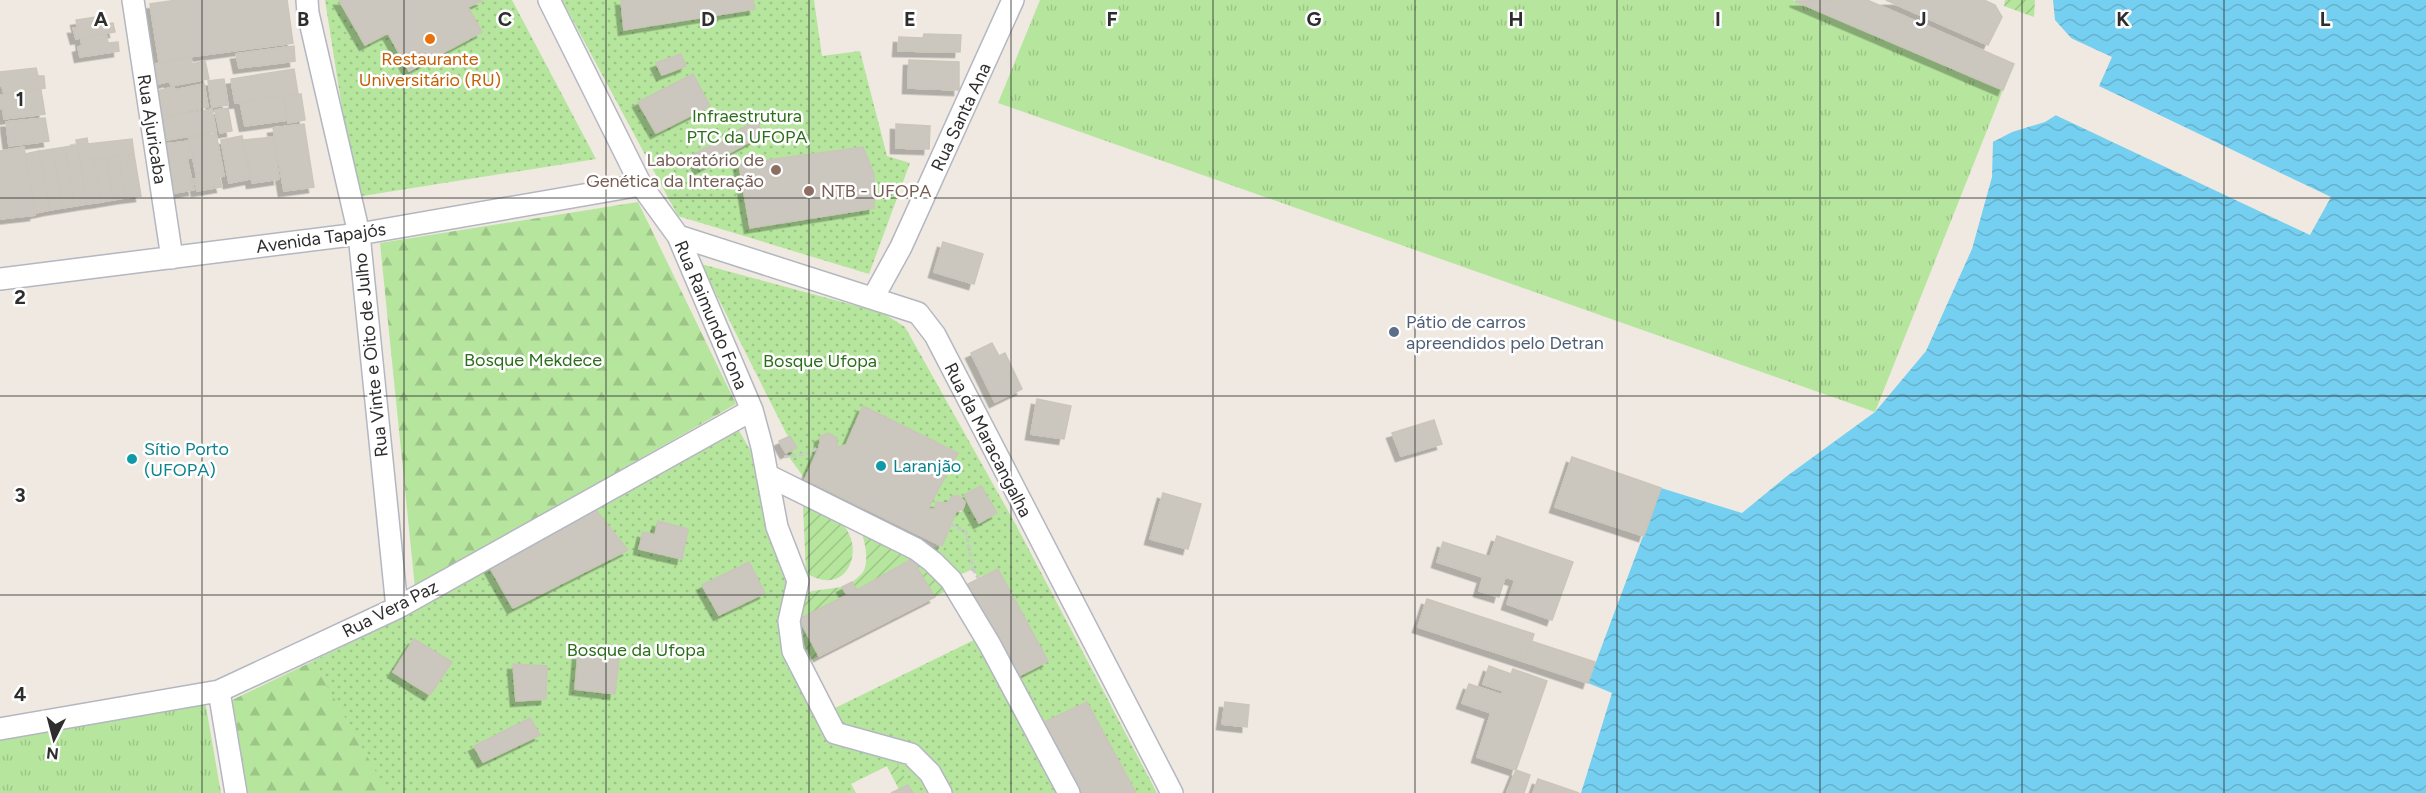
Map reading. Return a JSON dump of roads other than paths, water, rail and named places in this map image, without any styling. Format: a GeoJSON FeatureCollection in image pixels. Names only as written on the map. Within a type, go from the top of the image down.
{"type":"FeatureCollection","features":[{"type":"Feature","properties":{"kind":"street","name":"Rua Ajuricaba"},"geometry":{"type":"LineString","coordinates":[[133,0],[172,258]]}},
{"type":"Feature","properties":{"kind":"street","name":"Rua Vinte e Oito de Julho"},"geometry":{"type":"LineString","coordinates":[[307,0],[308,13],[359,234],[397,608]]}},
{"type":"Feature","properties":{"kind":"street","name":"Rua Raimundo Fona"},"geometry":{"type":"LineString","coordinates":[[549,0],[641,185],[678,236],[752,410],[777,527],[798,581],[789,621],[793,651],[835,733],[910,754],[930,773],[941,793]]}},
{"type":"Feature","properties":{"kind":"street","name":"Rua Santa Ana"},"geometry":{"type":"LineString","coordinates":[[873,298],[901,248],[1013,0]]}},
{"type":"Feature","properties":{"kind":"street","name":"Avenida Tapajós"},"geometry":{"type":"LineString","coordinates":[[0,279],[359,234],[641,185]]}},
{"type":"Feature","properties":{"kind":"street","name":"Rua da Maracangalha"},"geometry":{"type":"LineString","coordinates":[[678,236],[918,313],[934,335],[1172,793]]}},
{"type":"Feature","properties":{"kind":"street","name":"Rua Vera Paz"},"geometry":{"type":"LineString","coordinates":[[0,729],[219,691],[397,608],[752,410]]}},
{"type":"Feature","properties":{"kind":"street"},"geometry":{"type":"LineString","coordinates":[[767,475],[916,549],[951,580],[990,645],[1069,793]]}},
{"type":"Feature","properties":{"kind":"street"},"geometry":{"type":"LineString","coordinates":[[219,691],[236,793]]}},
{"type":"Feature","properties":{"kind":"water"},"geometry":{"type":"Polygon","coordinates":[[[2053,0],[2426,0],[2426,793],[1581,793],[1612,693],[1588,683],[1661,488],[1742,513],[1787,476],[1875,412],[1926,351],[1972,249],[1992,177],[1993,142],[2012,132],[2045,122],[2069,107],[2086,71],[2081,49],[2055,20],[2053,0]]]}},
{"type":"Feature","properties":{"kind":"place","name":"Restaurante Universitário (RU)"},"geometry":{"type":"Point","coordinates":[430,39]}},
{"type":"Feature","properties":{"kind":"place","name":"Laboratório de Genética da Interação"},"geometry":{"type":"Point","coordinates":[776,170]}},
{"type":"Feature","properties":{"kind":"place","name":"NTB - UFOPA"},"geometry":{"type":"Point","coordinates":[809,191]}},
{"type":"Feature","properties":{"kind":"place","name":"Pátio de carros apreendidos pelo Detran"},"geometry":{"type":"Point","coordinates":[1394,332]}},
{"type":"Feature","properties":{"kind":"place","name":"Sítio Porto (UFOPA)"},"geometry":{"type":"Point","coordinates":[132,459]}},
{"type":"Feature","properties":{"kind":"place","name":"Laranjão"},"geometry":{"type":"Point","coordinates":[881,466]}},
{"type":"Feature","properties":{"kind":"park label","name":"Infraestrutura PTC da UFOPA"},"geometry":{"type":"Point","coordinates":[747,126]}},
{"type":"Feature","properties":{"kind":"park label","name":"Bosque Mekdece"},"geometry":{"type":"Point","coordinates":[533,360]}},
{"type":"Feature","properties":{"kind":"park label","name":"Bosque Ufopa"},"geometry":{"type":"Point","coordinates":[820,361]}},
{"type":"Feature","properties":{"kind":"park label","name":"Bosque da Ufopa"},"geometry":{"type":"Point","coordinates":[636,650]}}]}
